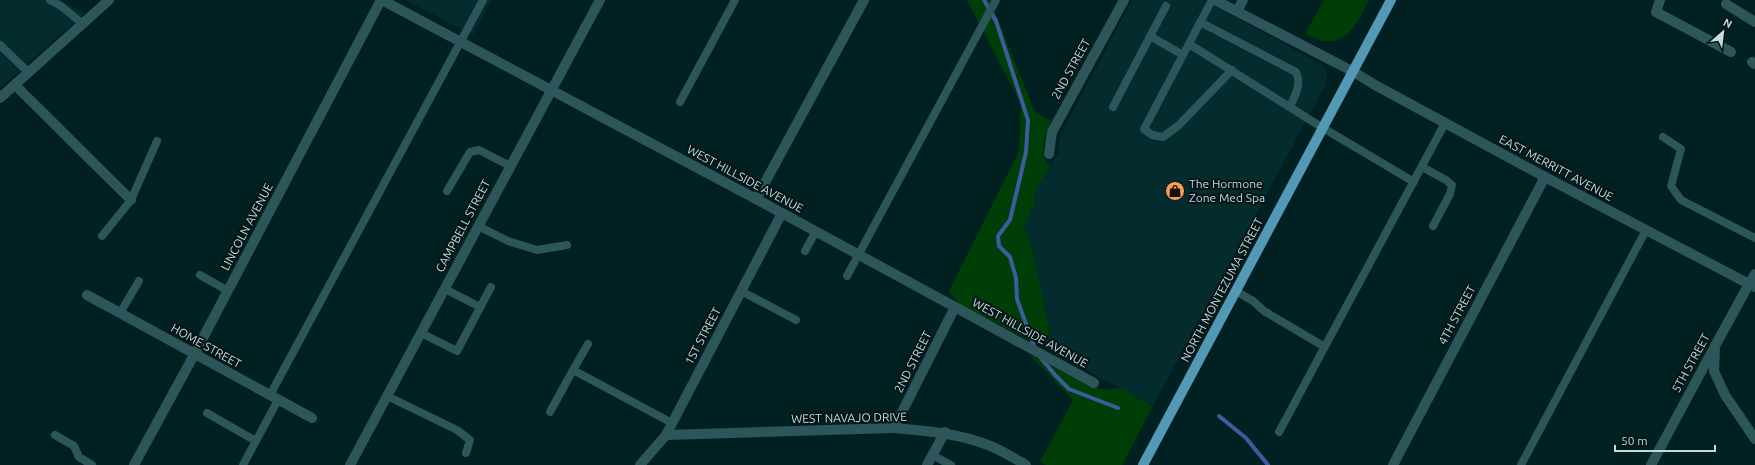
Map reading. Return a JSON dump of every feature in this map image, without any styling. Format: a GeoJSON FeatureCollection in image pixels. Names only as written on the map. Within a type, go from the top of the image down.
{"type":"FeatureCollection","features":[{"type":"Feature","properties":{"kind":"main road","name":"NORTH MONTEZUMA STREET"},"geometry":{"type":"LineString","coordinates":[[1142,465],[1391,0]]}},
{"type":"Feature","properties":{"kind":"street"},"geometry":{"type":"LineString","coordinates":[[0,98],[109,0]]}},
{"type":"Feature","properties":{"kind":"street","name":"WEST HILLSIDE AVENUE"},"geometry":{"type":"LineString","coordinates":[[382,0],[859,254],[1094,383]]}},
{"type":"Feature","properties":{"kind":"street","name":"LINCOLN AVENUE"},"geometry":{"type":"LineString","coordinates":[[134,465],[382,0]]}},
{"type":"Feature","properties":{"kind":"street","name":"CAMPBELL STREET"},"geometry":{"type":"LineString","coordinates":[[350,465],[600,0]]}},
{"type":"Feature","properties":{"kind":"street"},"geometry":{"type":"LineString","coordinates":[[756,199],[864,0]]}},
{"type":"Feature","properties":{"kind":"street","name":"2ND STREET"},"geometry":{"type":"LineString","coordinates":[[1049,154],[1052,132],[1124,0]]}},
{"type":"Feature","properties":{"kind":"street","name":"EAST MERRITT AVENUE"},"geometry":{"type":"LineString","coordinates":[[1213,0],[1352,71],[1545,177],[1752,286]]}},
{"type":"Feature","properties":{"kind":"street"},"geometry":{"type":"LineString","coordinates":[[1237,11],[1243,0]]}},
{"type":"Feature","properties":{"kind":"street"},"geometry":{"type":"LineString","coordinates":[[1660,0],[1656,12],[1731,52]]}},
{"type":"Feature","properties":{"kind":"street"},"geometry":{"type":"LineString","coordinates":[[1726,4],[1755,22]]}},
{"type":"Feature","properties":{"kind":"street"},"geometry":{"type":"LineString","coordinates":[[15,85],[131,200]]}},
{"type":"Feature","properties":{"kind":"street","name":"4TH STREET"},"geometry":{"type":"LineString","coordinates":[[1393,465],[1545,177]]}},
{"type":"Feature","properties":{"kind":"street","name":"1ST STREET"},"geometry":{"type":"LineString","coordinates":[[640,465],[666,435],[782,213]]}},
{"type":"Feature","properties":{"kind":"street","name":"5TH STREET"},"geometry":{"type":"LineString","coordinates":[[1651,465],[1715,346],[1752,286],[1755,274]]}},
{"type":"Feature","properties":{"kind":"street","name":"HOME STREET"},"geometry":{"type":"LineString","coordinates":[[87,295],[194,355],[312,418]]}},
{"type":"Feature","properties":{"kind":"street","name":"2ND STREET"},"geometry":{"type":"LineString","coordinates":[[894,428],[955,307]]}},
{"type":"Feature","properties":{"kind":"street"},"geometry":{"type":"LineString","coordinates":[[1715,346],[1714,372],[1724,396],[1755,440]]}},
{"type":"Feature","properties":{"kind":"street","name":"WEST NAVAJO DRIVE"},"geometry":{"type":"LineString","coordinates":[[666,435],[894,428],[944,432],[988,445],[1026,465]]}},
{"type":"Feature","properties":{"kind":"street"},"geometry":{"type":"LineString","coordinates":[[927,465],[944,432]]}},
{"type":"Feature","properties":{"kind":"lane"},"geometry":{"type":"LineString","coordinates":[[50,0],[61,6],[83,24]]}},
{"type":"Feature","properties":{"kind":"lane"},"geometry":{"type":"LineString","coordinates":[[243,465],[256,441],[274,398],[483,0]]}},
{"type":"Feature","properties":{"kind":"lane"},"geometry":{"type":"LineString","coordinates":[[680,102],[735,0]]}},
{"type":"Feature","properties":{"kind":"lane"},"geometry":{"type":"LineString","coordinates":[[847,276],[996,0]]}},
{"type":"Feature","properties":{"kind":"lane"},"geometry":{"type":"LineString","coordinates":[[1213,0],[1144,130],[1152,135],[1164,137],[1179,125],[1232,70]]}},
{"type":"Feature","properties":{"kind":"lane"},"geometry":{"type":"LineString","coordinates":[[1113,107],[1166,6]]}},
{"type":"Feature","properties":{"kind":"lane"},"geometry":{"type":"LineString","coordinates":[[1200,22],[1296,72],[1299,78],[1298,88],[1290,107]]}},
{"type":"Feature","properties":{"kind":"lane"},"geometry":{"type":"LineString","coordinates":[[1150,36],[1183,54]]}},
{"type":"Feature","properties":{"kind":"lane"},"geometry":{"type":"LineString","coordinates":[[1189,44],[1322,128],[1414,182]]}},
{"type":"Feature","properties":{"kind":"lane"},"geometry":{"type":"LineString","coordinates":[[0,45],[29,73]]}},
{"type":"Feature","properties":{"kind":"lane"},"geometry":{"type":"LineString","coordinates":[[1279,432],[1446,123]]}},
{"type":"Feature","properties":{"kind":"lane"},"geometry":{"type":"LineString","coordinates":[[1663,137],[1681,149],[1671,186],[1681,200],[1755,238]]}},
{"type":"Feature","properties":{"kind":"lane"},"geometry":{"type":"LineString","coordinates":[[102,236],[131,200],[156,141]]}},
{"type":"Feature","properties":{"kind":"lane"},"geometry":{"type":"LineString","coordinates":[[447,191],[470,152],[479,150],[510,166]]}},
{"type":"Feature","properties":{"kind":"lane"},"geometry":{"type":"LineString","coordinates":[[1422,167],[1446,180],[1452,185],[1450,194],[1434,226]]}},
{"type":"Feature","properties":{"kind":"lane"},"geometry":{"type":"LineString","coordinates":[[478,226],[508,241],[537,250],[567,245]]}},
{"type":"Feature","properties":{"kind":"lane"},"geometry":{"type":"LineString","coordinates":[[1521,465],[1646,230]]}},
{"type":"Feature","properties":{"kind":"lane"},"geometry":{"type":"LineString","coordinates":[[805,251],[816,231]]}},
{"type":"Feature","properties":{"kind":"lane"},"geometry":{"type":"LineString","coordinates":[[200,275],[228,291]]}},
{"type":"Feature","properties":{"kind":"lane"},"geometry":{"type":"LineString","coordinates":[[120,313],[139,281]]}},
{"type":"Feature","properties":{"kind":"lane"},"geometry":{"type":"LineString","coordinates":[[421,333],[457,351],[491,287]]}},
{"type":"Feature","properties":{"kind":"lane"},"geometry":{"type":"LineString","coordinates":[[445,289],[480,307]]}},
{"type":"Feature","properties":{"kind":"lane"},"geometry":{"type":"LineString","coordinates":[[741,291],[796,320]]}},
{"type":"Feature","properties":{"kind":"lane"},"geometry":{"type":"LineString","coordinates":[[1236,291],[1253,301],[1264,311],[1325,347]]}},
{"type":"Feature","properties":{"kind":"lane"},"geometry":{"type":"LineString","coordinates":[[550,412],[588,344]]}},
{"type":"Feature","properties":{"kind":"lane"},"geometry":{"type":"LineString","coordinates":[[573,370],[672,423]]}},
{"type":"Feature","properties":{"kind":"lane"},"geometry":{"type":"LineString","coordinates":[[387,396],[457,430],[470,440],[466,453]]}},
{"type":"Feature","properties":{"kind":"lane"},"geometry":{"type":"LineString","coordinates":[[207,413],[256,441]]}},
{"type":"Feature","properties":{"kind":"lane"},"geometry":{"type":"LineString","coordinates":[[55,435],[74,446],[79,457],[92,465]]}},
{"type":"Feature","properties":{"kind":"lane"},"geometry":{"type":"LineString","coordinates":[[932,455],[950,465]]}},
{"type":"Feature","properties":{"kind":"shaded area"},"geometry":{"type":"Polygon","coordinates":[[[0,0],[60,0],[85,13],[0,88],[0,0]]]}},
{"type":"Feature","properties":{"kind":"shaded area"},"geometry":{"type":"Polygon","coordinates":[[[405,0],[491,0],[473,35],[405,0]]]}},
{"type":"Feature","properties":{"kind":"shaded area"},"geometry":{"type":"Polygon","coordinates":[[[1132,0],[1204,0],[1321,64],[1327,74],[1326,84],[1153,406],[1043,347],[1050,332],[1030,238],[1022,228],[1034,206],[1036,190],[1058,153],[1059,138],[1132,0]]]}},
{"type":"Feature","properties":{"kind":"green space"},"geometry":{"type":"Polygon","coordinates":[[[967,0],[990,0],[1035,112],[1051,121],[1043,144],[1044,156],[1050,166],[1036,190],[1034,206],[1023,228],[1030,238],[1050,332],[1043,347],[959,304],[949,291],[1019,151],[1021,104],[967,0]]]}},
{"type":"Feature","properties":{"kind":"green space"},"geometry":{"type":"Polygon","coordinates":[[[1324,0],[1369,0],[1357,22],[1347,34],[1334,41],[1323,41],[1305,34],[1324,0]]]}},
{"type":"Feature","properties":{"kind":"green space"},"geometry":{"type":"Polygon","coordinates":[[[1029,354],[1090,387],[1106,390],[1120,388],[1153,406],[1122,465],[1046,465],[1040,462],[1073,400],[1029,354]]]}},
{"type":"Feature","properties":{"kind":"waterway"},"geometry":{"type":"LineString","coordinates":[[984,0],[996,21],[1028,120],[1026,152],[1010,220],[998,236],[999,246],[1010,257],[1016,278],[1017,299],[1035,349]]}},
{"type":"Feature","properties":{"kind":"waterway"},"geometry":{"type":"LineString","coordinates":[[1041,358],[1069,389],[1118,408]]}},
{"type":"Feature","properties":{"kind":"waterway"},"geometry":{"type":"LineString","coordinates":[[1219,416],[1246,438],[1268,465]]}},
{"type":"Feature","properties":{"kind":"place","name":"The Hormone Zone Med Spa"},"geometry":{"type":"Point","coordinates":[1175,191]}}]}
